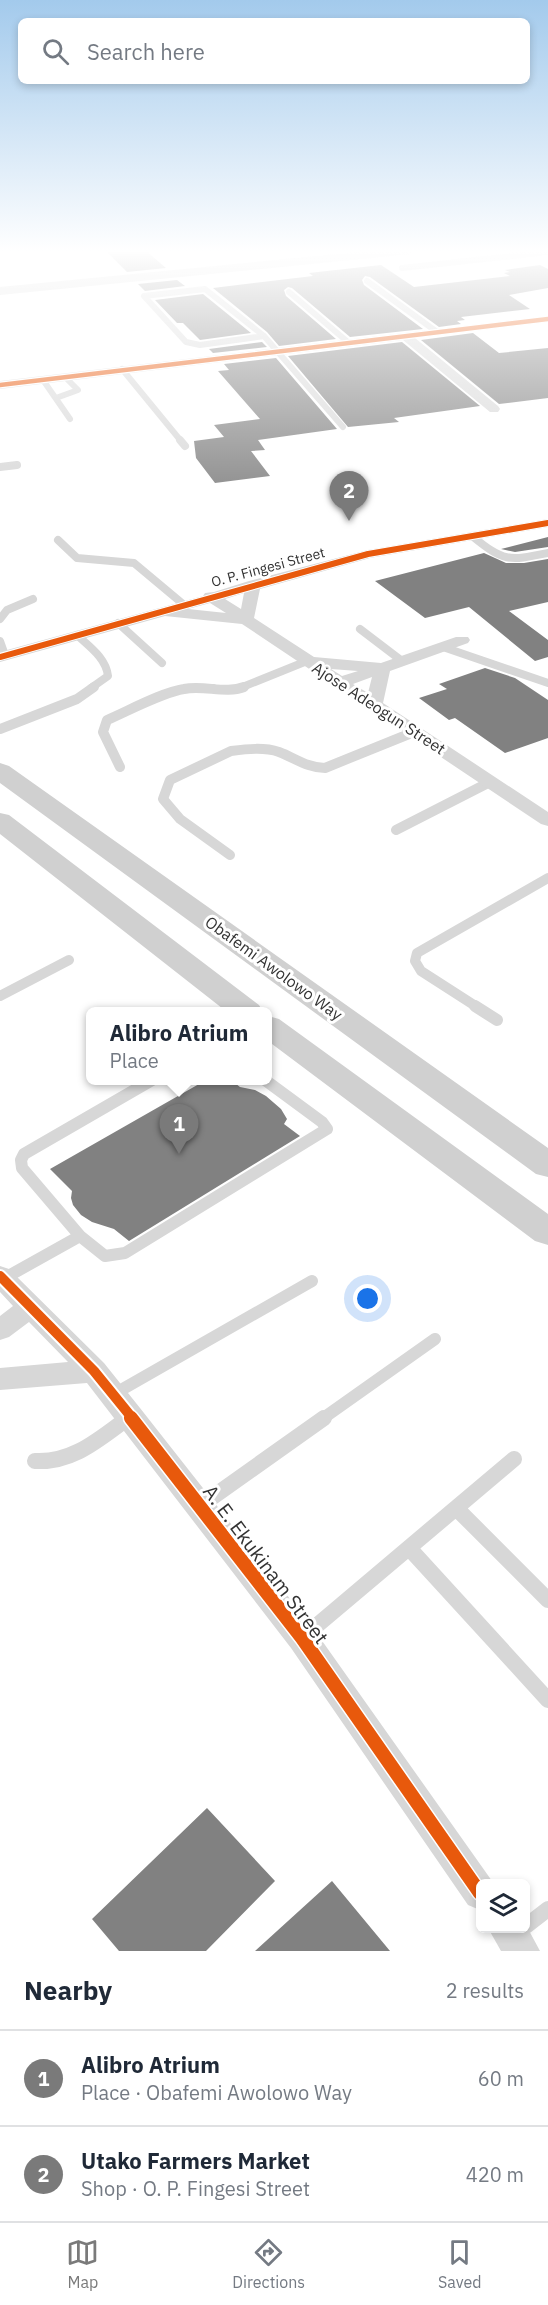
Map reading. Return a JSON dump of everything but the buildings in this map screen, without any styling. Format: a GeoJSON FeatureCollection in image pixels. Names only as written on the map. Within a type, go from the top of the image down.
{"type":"FeatureCollection","features":[{"type":"Feature","properties":{"kind":"main road","name":"Obafemi Awolowo Way"},"geometry":{"type":"LineString","coordinates":[[0,771],[548,1165]]}},
{"type":"Feature","properties":{"kind":"main road"},"geometry":{"type":"LineString","coordinates":[[0,821],[243,1007]]}},
{"type":"Feature","properties":{"kind":"main road"},"geometry":{"type":"LineString","coordinates":[[272,1030],[548,1232]]}},
{"type":"Feature","properties":{"kind":"street"},"geometry":{"type":"LineString","coordinates":[[0,385],[274,350],[365,341]]}},
{"type":"Feature","properties":{"kind":"street"},"geometry":{"type":"LineString","coordinates":[[411,341],[494,409]]}},
{"type":"Feature","properties":{"kind":"street","name":"O. P. Fingesi Street"},"geometry":{"type":"LineString","coordinates":[[2,651],[77,635],[210,596],[368,554],[548,523]]}},
{"type":"Feature","properties":{"kind":"street"},"geometry":{"type":"LineString","coordinates":[[159,611],[246,620],[254,584]]}},
{"type":"Feature","properties":{"kind":"street","name":"Ajose Adeogun Street"},"geometry":{"type":"LineString","coordinates":[[210,596],[548,820]]}},
{"type":"Feature","properties":{"kind":"street"},"geometry":{"type":"LineString","coordinates":[[339,683],[462,640]]}},
{"type":"Feature","properties":{"kind":"street"},"geometry":{"type":"LineString","coordinates":[[307,661],[382,668]]}},
{"type":"Feature","properties":{"kind":"street"},"geometry":{"type":"LineString","coordinates":[[374,705],[382,668]]}},
{"type":"Feature","properties":{"kind":"street","name":"A. E. Ekukinam Street"},"geometry":{"type":"LineString","coordinates":[[1,1278],[94,1371],[122,1405],[302,1638],[476,1887]]}},
{"type":"Feature","properties":{"kind":"street"},"geometry":{"type":"LineString","coordinates":[[0,1330],[31,1307]]}},
{"type":"Feature","properties":{"kind":"street"},"geometry":{"type":"LineString","coordinates":[[0,1379],[94,1371]]}},
{"type":"Feature","properties":{"kind":"lane"},"geometry":{"type":"LineString","coordinates":[[185,341],[200,345],[228,341]]}},
{"type":"Feature","properties":{"kind":"lane"},"geometry":{"type":"LineString","coordinates":[[268,341],[343,427]]}},
{"type":"Feature","properties":{"kind":"lane"},"geometry":{"type":"LineString","coordinates":[[122,369],[185,446]]}},
{"type":"Feature","properties":{"kind":"lane"},"geometry":{"type":"LineString","coordinates":[[56,398],[77,392],[65,376]]}},
{"type":"Feature","properties":{"kind":"lane"},"geometry":{"type":"LineString","coordinates":[[43,380],[70,419]]}},
{"type":"Feature","properties":{"kind":"lane"},"geometry":{"type":"LineString","coordinates":[[0,467],[17,465]]}},
{"type":"Feature","properties":{"kind":"lane"},"geometry":{"type":"LineString","coordinates":[[472,536],[498,558],[507,560],[548,553]]}},
{"type":"Feature","properties":{"kind":"lane"},"geometry":{"type":"LineString","coordinates":[[58,540],[72,556],[77,558],[134,563],[183,604]]}},
{"type":"Feature","properties":{"kind":"lane"},"geometry":{"type":"LineString","coordinates":[[0,619],[8,610],[33,599]]}},
{"type":"Feature","properties":{"kind":"lane"},"geometry":{"type":"LineString","coordinates":[[118,623],[162,663]]}},
{"type":"Feature","properties":{"kind":"lane"},"geometry":{"type":"LineString","coordinates":[[360,629],[402,661]]}},
{"type":"Feature","properties":{"kind":"lane"},"geometry":{"type":"LineString","coordinates":[[0,729],[77,699],[108,676],[104,662],[77,635]]}},
{"type":"Feature","properties":{"kind":"lane"},"geometry":{"type":"LineString","coordinates":[[443,647],[548,683]]}},
{"type":"Feature","properties":{"kind":"lane"},"geometry":{"type":"LineString","coordinates":[[120,767],[104,732],[103,728],[107,720],[181,689],[197,687],[236,690],[307,661]]}},
{"type":"Feature","properties":{"kind":"lane"},"geometry":{"type":"LineString","coordinates":[[230,855],[180,819],[163,799],[170,780],[231,751],[241,749],[277,751],[315,768],[325,768],[414,732]]}},
{"type":"Feature","properties":{"kind":"lane"},"geometry":{"type":"LineString","coordinates":[[396,830],[490,782]]}},
{"type":"Feature","properties":{"kind":"lane"},"geometry":{"type":"LineString","coordinates":[[497,1020],[421,971],[415,961],[417,953],[548,878]]}},
{"type":"Feature","properties":{"kind":"lane"},"geometry":{"type":"LineString","coordinates":[[0,996],[69,960]]}},
{"type":"Feature","properties":{"kind":"lane"},"geometry":{"type":"LineString","coordinates":[[143,1085],[24,1154],[21,1160],[22,1168],[80,1236],[105,1256],[125,1253],[327,1129],[322,1122],[272,1085]]}},
{"type":"Feature","properties":{"kind":"lane"},"geometry":{"type":"LineString","coordinates":[[1,1278],[80,1236]]}},
{"type":"Feature","properties":{"kind":"lane"},"geometry":{"type":"LineString","coordinates":[[35,1461],[51,1463],[74,1456],[122,1405],[312,1281]]}},
{"type":"Feature","properties":{"kind":"lane"},"geometry":{"type":"LineString","coordinates":[[200,1507],[435,1339]]}},
{"type":"Feature","properties":{"kind":"lane"},"geometry":{"type":"LineString","coordinates":[[302,1638],[514,1458]]}},
{"type":"Feature","properties":{"kind":"lane"},"geometry":{"type":"LineString","coordinates":[[456,1508],[548,1600]]}},
{"type":"Feature","properties":{"kind":"lane"},"geometry":{"type":"LineString","coordinates":[[409,1548],[548,1700]]}},
{"type":"Feature","properties":{"kind":"lane"},"geometry":{"type":"LineString","coordinates":[[517,1934],[548,1909]]}},
{"type":"Feature","properties":{"kind":"cycle path"},"geometry":{"type":"LineString","coordinates":[[0,385],[365,341]]}},
{"type":"Feature","properties":{"kind":"cycle path"},"geometry":{"type":"LineString","coordinates":[[0,657],[368,554],[548,523]]}},
{"type":"Feature","properties":{"kind":"cycle path"},"geometry":{"type":"LineString","coordinates":[[0,1276],[94,1371],[130,1416],[302,1638],[476,1887]]}},
{"type":"Feature","properties":{"kind":"place","name":"Utako Farmers Market"},"geometry":{"type":"Point","coordinates":[349,521]}},
{"type":"Feature","properties":{"kind":"place","name":"Alibro Atrium"},"geometry":{"type":"Point","coordinates":[179,1154]}}]}
